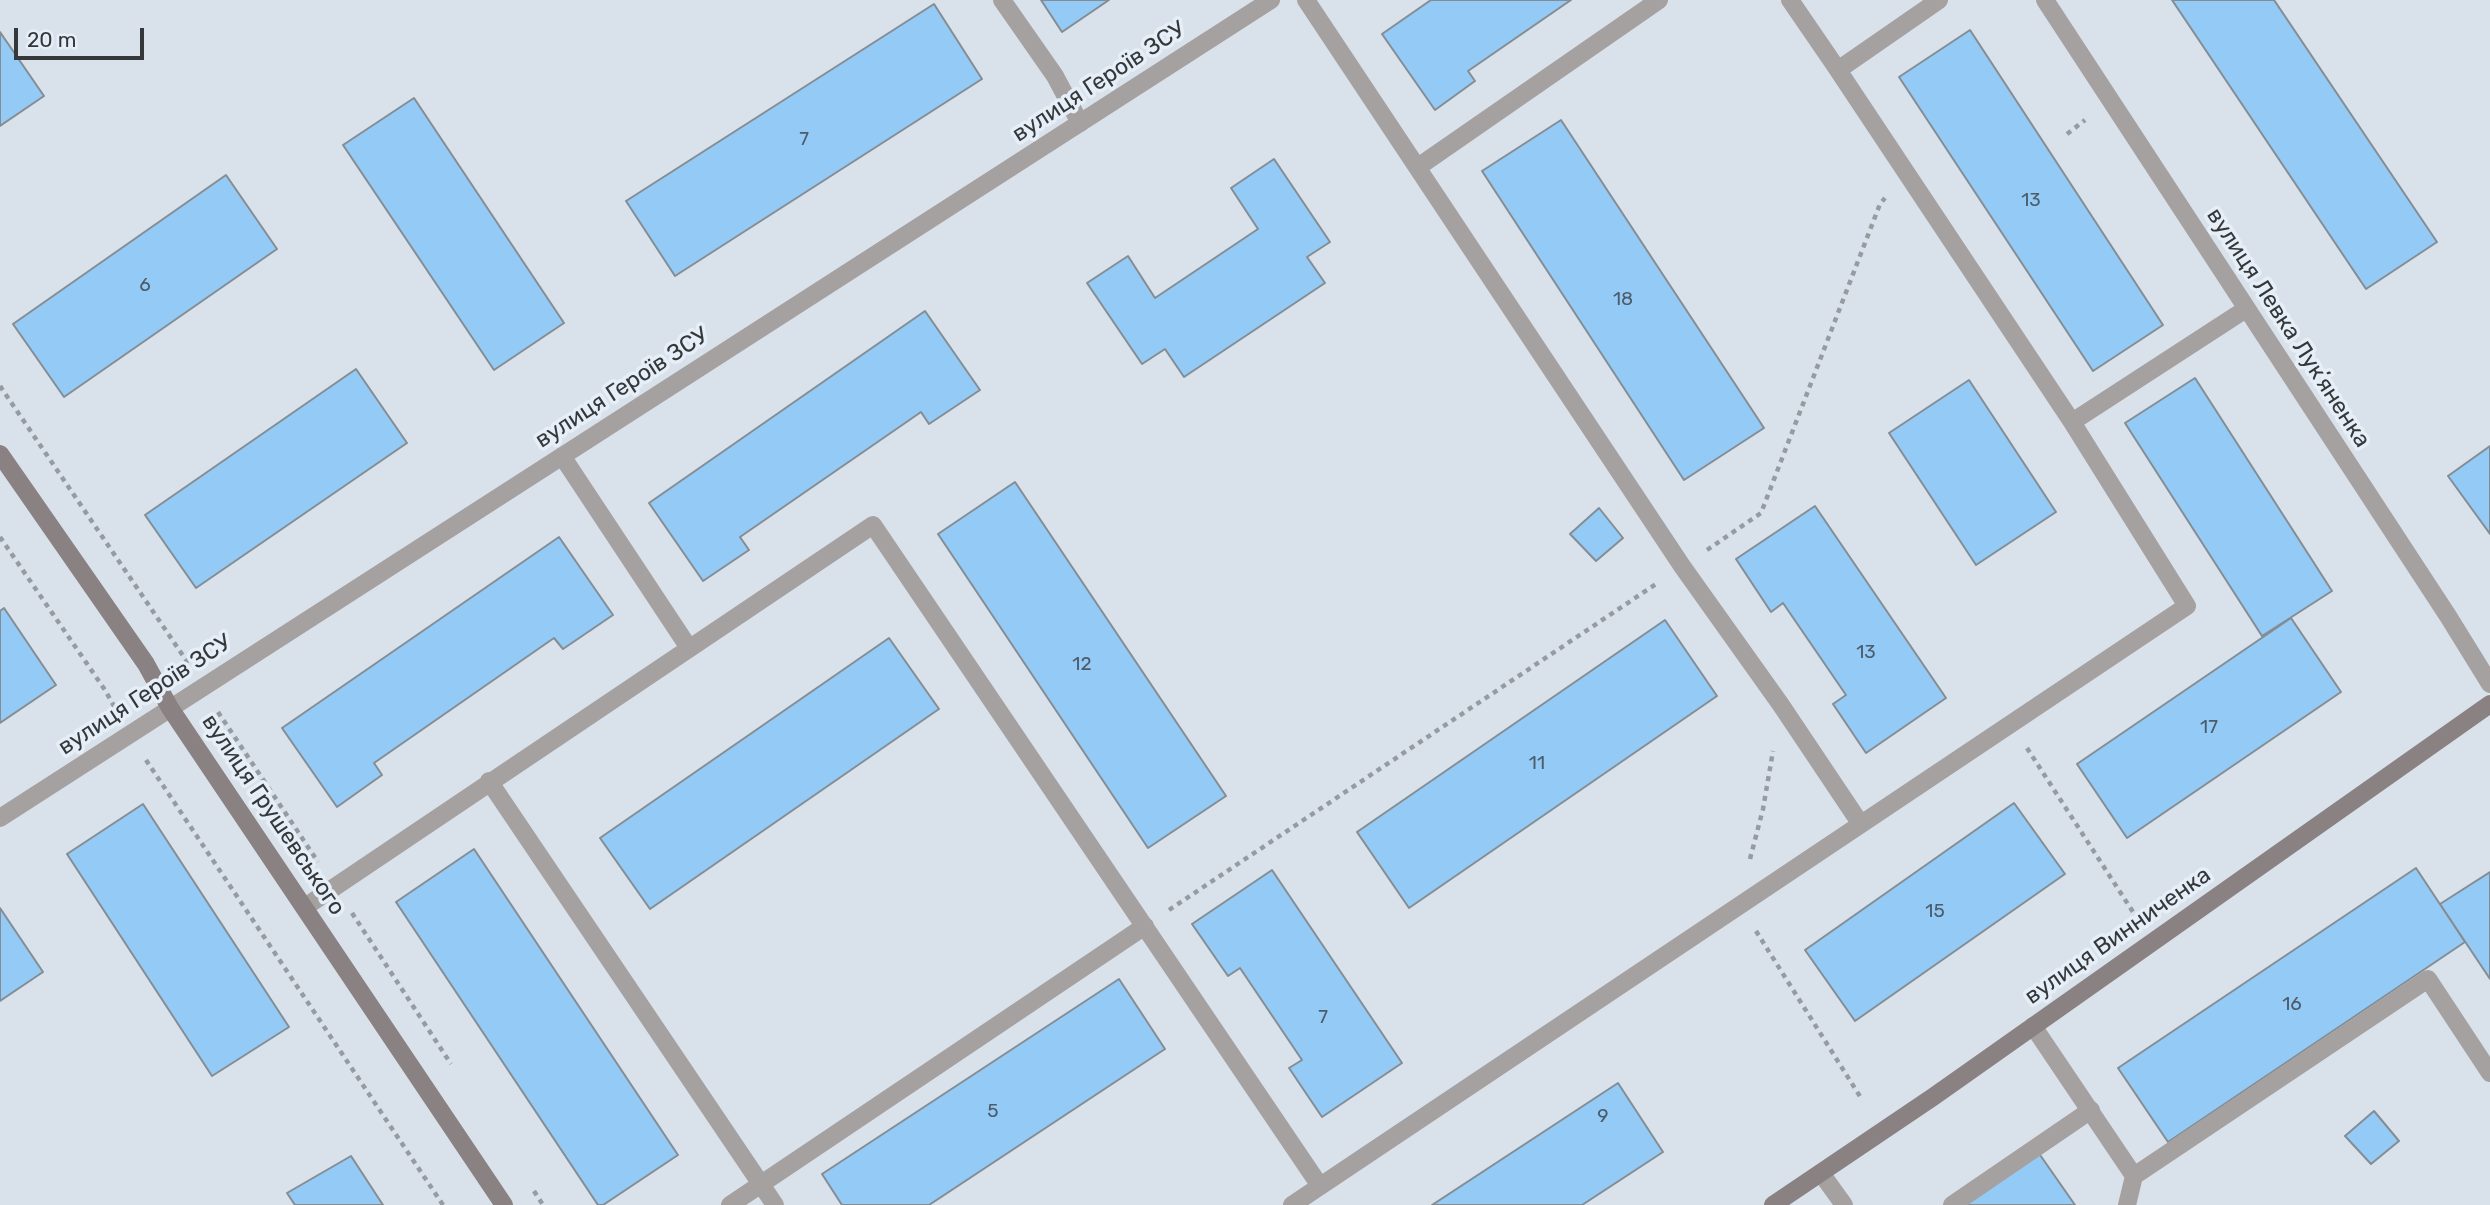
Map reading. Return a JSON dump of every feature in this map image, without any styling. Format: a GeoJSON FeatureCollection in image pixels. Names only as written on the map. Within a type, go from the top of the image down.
{"type":"FeatureCollection","features":[{"type":"Feature","properties":{"kind":"street"},"geometry":{"type":"LineString","coordinates":[[1002,0],[1055,76],[1080,123]]}},
{"type":"Feature","properties":{"kind":"street","name":"вулиця Героїв ЗСУ"},"geometry":{"type":"LineString","coordinates":[[0,818],[1271,0]]}},
{"type":"Feature","properties":{"kind":"street"},"geometry":{"type":"LineString","coordinates":[[1306,0],[1682,566],[1781,705],[1860,823]]}},
{"type":"Feature","properties":{"kind":"street"},"geometry":{"type":"LineString","coordinates":[[1418,167],[1660,0]]}},
{"type":"Feature","properties":{"kind":"street"},"geometry":{"type":"LineString","coordinates":[[1292,1205],[2187,606],[2072,422],[1790,0]]}},
{"type":"Feature","properties":{"kind":"street"},"geometry":{"type":"LineString","coordinates":[[1838,69],[1939,0]]}},
{"type":"Feature","properties":{"kind":"street","name":"вулиця Левка Лукʼяненка"},"geometry":{"type":"LineString","coordinates":[[2045,0],[2490,684]]}},
{"type":"Feature","properties":{"kind":"street"},"geometry":{"type":"LineString","coordinates":[[2072,422],[2246,309]]}},
{"type":"Feature","properties":{"kind":"street","name":"вулиця Грушевського"},"geometry":{"type":"LineString","coordinates":[[0,454],[146,664],[170,708],[504,1205]]}},
{"type":"Feature","properties":{"kind":"street"},"geometry":{"type":"LineString","coordinates":[[562,456],[689,648]]}},
{"type":"Feature","properties":{"kind":"street"},"geometry":{"type":"LineString","coordinates":[[305,906],[873,525],[1320,1186]]}},
{"type":"Feature","properties":{"kind":"street","name":"вулиця Винниченка"},"geometry":{"type":"LineString","coordinates":[[1773,1205],[2034,1026],[2490,704]]}},
{"type":"Feature","properties":{"kind":"street"},"geometry":{"type":"LineString","coordinates":[[489,781],[775,1205]]}},
{"type":"Feature","properties":{"kind":"street"},"geometry":{"type":"LineString","coordinates":[[730,1205],[1144,926]]}},
{"type":"Feature","properties":{"kind":"street"},"geometry":{"type":"LineString","coordinates":[[2127,1205],[2134,1175],[2428,979],[2490,1073]]}},
{"type":"Feature","properties":{"kind":"street"},"geometry":{"type":"LineString","coordinates":[[2034,1026],[2134,1175]]}},
{"type":"Feature","properties":{"kind":"street"},"geometry":{"type":"LineString","coordinates":[[1952,1205],[2091,1110]]}},
{"type":"Feature","properties":{"kind":"street"},"geometry":{"type":"LineString","coordinates":[[1821,1173],[1844,1205]]}},
{"type":"Feature","properties":{"kind":"path"},"geometry":{"type":"LineString","coordinates":[[1144,926],[1761,513],[1880,204],[1908,175]]}},
{"type":"Feature","properties":{"kind":"path"},"geometry":{"type":"LineString","coordinates":[[0,386],[178,647],[202,688],[454,1069]]}},
{"type":"Feature","properties":{"kind":"path"},"geometry":{"type":"LineString","coordinates":[[0,537],[105,690],[129,734],[443,1205]]}},
{"type":"Feature","properties":{"kind":"path"},"geometry":{"type":"LineString","coordinates":[[2011,722],[2133,912]]}},
{"type":"Feature","properties":{"kind":"path"},"geometry":{"type":"LineString","coordinates":[[528,1182],[543,1205]]}},
{"type":"Feature","properties":{"kind":"building"},"geometry":{"type":"Polygon","coordinates":[[[1041,0],[1109,0],[1062,32],[1041,0]]]}},
{"type":"Feature","properties":{"kind":"building"},"geometry":{"type":"Polygon","coordinates":[[[1431,0],[1571,0],[1468,71],[1475,81],[1435,110],[1382,34],[1431,0]]]}},
{"type":"Feature","properties":{"kind":"building"},"geometry":{"type":"Polygon","coordinates":[[[2172,0],[2274,0],[2437,242],[2366,289],[2172,0]]]}},
{"type":"Feature","properties":{"kind":"building"},"geometry":{"type":"Polygon","coordinates":[[[934,4],[982,79],[675,276],[626,201],[934,4]]]}},
{"type":"Feature","properties":{"kind":"building"},"geometry":{"type":"Polygon","coordinates":[[[1970,30],[2163,325],[2093,371],[1899,77],[1970,30]]]}},
{"type":"Feature","properties":{"kind":"building"},"geometry":{"type":"Polygon","coordinates":[[[0,32],[44,96],[0,126],[0,32]]]}},
{"type":"Feature","properties":{"kind":"building"},"geometry":{"type":"Polygon","coordinates":[[[414,98],[564,323],[494,370],[343,145],[414,98]]]}},
{"type":"Feature","properties":{"kind":"building"},"geometry":{"type":"Polygon","coordinates":[[[1561,120],[1764,428],[1684,480],[1482,171],[1561,120]]]}},
{"type":"Feature","properties":{"kind":"building"},"geometry":{"type":"Polygon","coordinates":[[[1274,159],[1330,242],[1307,257],[1325,283],[1184,377],[1165,349],[1142,364],[1087,283],[1128,256],[1155,298],[1258,229],[1231,188],[1274,159]]]}},
{"type":"Feature","properties":{"kind":"building"},"geometry":{"type":"Polygon","coordinates":[[[226,175],[277,249],[64,397],[13,324],[226,175]]]}},
{"type":"Feature","properties":{"kind":"building"},"geometry":{"type":"Polygon","coordinates":[[[925,311],[980,390],[929,424],[921,412],[740,537],[749,550],[703,581],[649,503],[925,311]]]}},
{"type":"Feature","properties":{"kind":"building"},"geometry":{"type":"Polygon","coordinates":[[[356,369],[407,443],[196,588],[145,515],[356,369]]]}},
{"type":"Feature","properties":{"kind":"building"},"geometry":{"type":"Polygon","coordinates":[[[2195,378],[2332,591],[2262,636],[2125,423],[2195,378]]]}},
{"type":"Feature","properties":{"kind":"building"},"geometry":{"type":"Polygon","coordinates":[[[1969,380],[2056,512],[1976,565],[1889,433],[1969,380]]]}},
{"type":"Feature","properties":{"kind":"building"},"geometry":{"type":"Polygon","coordinates":[[[2490,446],[2490,534],[2448,476],[2490,446]]]}},
{"type":"Feature","properties":{"kind":"building"},"geometry":{"type":"Polygon","coordinates":[[[1015,482],[1226,796],[1148,848],[938,534],[1015,482]]]}},
{"type":"Feature","properties":{"kind":"building"},"geometry":{"type":"Polygon","coordinates":[[[1815,506],[1946,698],[1866,753],[1833,704],[1846,695],[1783,603],[1771,612],[1736,559],[1815,506]]]}},
{"type":"Feature","properties":{"kind":"building"},"geometry":{"type":"Polygon","coordinates":[[[1599,508],[1623,538],[1596,561],[1570,534],[1599,508]]]}},
{"type":"Feature","properties":{"kind":"building"},"geometry":{"type":"Polygon","coordinates":[[[559,537],[613,615],[563,649],[554,638],[374,763],[382,775],[337,807],[282,728],[559,537]]]}},
{"type":"Feature","properties":{"kind":"building"},"geometry":{"type":"Polygon","coordinates":[[[4,608],[56,685],[0,723],[0,611],[4,608]]]}},
{"type":"Feature","properties":{"kind":"building"},"geometry":{"type":"Polygon","coordinates":[[[2291,618],[2341,692],[2127,838],[2077,764],[2291,618]]]}},
{"type":"Feature","properties":{"kind":"building"},"geometry":{"type":"Polygon","coordinates":[[[1665,620],[1717,696],[1409,908],[1357,832],[1665,620]]]}},
{"type":"Feature","properties":{"kind":"building"},"geometry":{"type":"Polygon","coordinates":[[[889,638],[939,709],[650,909],[600,838],[889,638]]]}},
{"type":"Feature","properties":{"kind":"building"},"geometry":{"type":"Polygon","coordinates":[[[2014,803],[2065,874],[1855,1021],[1805,950],[2014,803]]]}},
{"type":"Feature","properties":{"kind":"building"},"geometry":{"type":"Polygon","coordinates":[[[143,804],[289,1027],[212,1076],[67,854],[143,804]]]}},
{"type":"Feature","properties":{"kind":"building"},"geometry":{"type":"Polygon","coordinates":[[[474,849],[678,1155],[603,1205],[598,1205],[396,902],[474,849]]]}},
{"type":"Feature","properties":{"kind":"building"},"geometry":{"type":"Polygon","coordinates":[[[2416,868],[2465,942],[2168,1142],[2118,1068],[2416,868]]]}},
{"type":"Feature","properties":{"kind":"building"},"geometry":{"type":"Polygon","coordinates":[[[1272,870],[1402,1063],[1322,1117],[1289,1068],[1302,1060],[1240,968],[1228,976],[1192,924],[1272,870]]]}},
{"type":"Feature","properties":{"kind":"building"},"geometry":{"type":"Polygon","coordinates":[[[2490,872],[2490,979],[2440,904],[2490,872]]]}},
{"type":"Feature","properties":{"kind":"building"},"geometry":{"type":"Polygon","coordinates":[[[0,908],[43,972],[0,1001],[0,908]]]}},
{"type":"Feature","properties":{"kind":"building"},"geometry":{"type":"Polygon","coordinates":[[[1119,979],[1165,1049],[929,1205],[842,1205],[822,1174],[1119,979]]]}},
{"type":"Feature","properties":{"kind":"building"},"geometry":{"type":"Polygon","coordinates":[[[1618,1083],[1663,1152],[1582,1205],[1432,1205],[1618,1083]]]}},
{"type":"Feature","properties":{"kind":"building"},"geometry":{"type":"Polygon","coordinates":[[[2374,1111],[2399,1141],[2371,1164],[2345,1136],[2374,1111]]]}},
{"type":"Feature","properties":{"kind":"building"},"geometry":{"type":"Polygon","coordinates":[[[2038,1152],[2075,1205],[1963,1205],[2038,1152]]]}},
{"type":"Feature","properties":{"kind":"building"},"geometry":{"type":"Polygon","coordinates":[[[351,1156],[383,1205],[295,1205],[287,1193],[351,1156]]]}}]}
